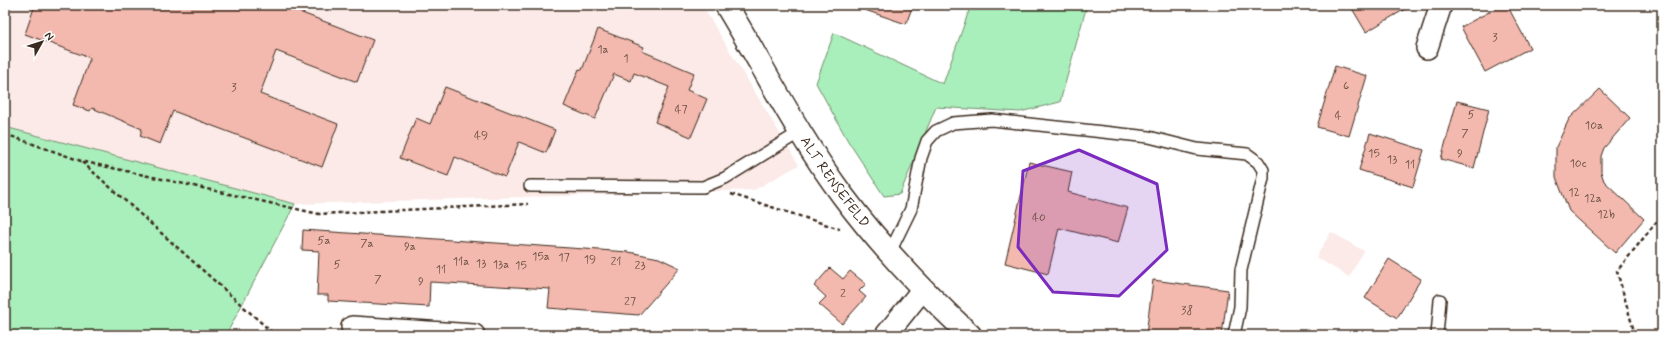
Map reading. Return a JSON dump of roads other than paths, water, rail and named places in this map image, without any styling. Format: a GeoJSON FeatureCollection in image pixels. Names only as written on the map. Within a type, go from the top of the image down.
{"type":"FeatureCollection","features":[{"type":"Feature","properties":{"kind":"main road","name":"ALT RENSEFELD"},"geometry":{"type":"LineString","coordinates":[[729,6],[800,132],[842,196],[889,254],[922,290],[970,335]]}},
{"type":"Feature","properties":{"kind":"street"},"geometry":{"type":"LineString","coordinates":[[1427,48],[1441,5]]}},
{"type":"Feature","properties":{"kind":"street"},"geometry":{"type":"LineString","coordinates":[[886,335],[922,290]]}},
{"type":"Feature","properties":{"kind":"street"},"geometry":{"type":"LineString","coordinates":[[352,327],[474,335]]}},
{"type":"Feature","properties":{"kind":"lane"},"geometry":{"type":"LineString","coordinates":[[889,254],[911,209],[921,158],[927,141],[936,131],[953,123],[992,120],[1149,137],[1197,149],[1247,154],[1258,162],[1263,170],[1264,178],[1241,270],[1240,307],[1234,335]]}},
{"type":"Feature","properties":{"kind":"lane"},"geometry":{"type":"LineString","coordinates":[[530,186],[703,187],[725,178],[800,132]]}},
{"type":"Feature","properties":{"kind":"lane"},"geometry":{"type":"LineString","coordinates":[[1436,335],[1440,300]]}}]}
